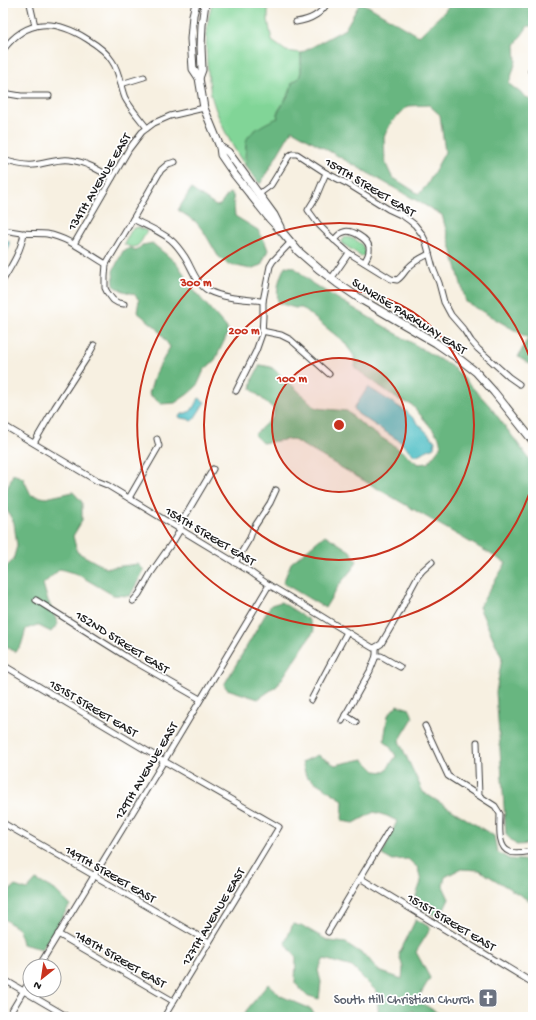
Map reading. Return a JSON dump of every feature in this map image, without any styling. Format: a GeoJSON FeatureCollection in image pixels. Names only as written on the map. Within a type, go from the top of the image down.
{"type":"FeatureCollection","features":[{"type":"Feature","properties":{"kind":"street"},"geometry":{"type":"LineString","coordinates":[[196,3],[191,39],[193,69],[199,78],[204,108]]}},
{"type":"Feature","properties":{"kind":"street"},"geometry":{"type":"LineString","coordinates":[[199,78],[202,70],[202,20],[205,3]]}},
{"type":"Feature","properties":{"kind":"street"},"geometry":{"type":"LineString","coordinates":[[296,22],[304,21],[315,16],[322,11],[327,3]]}},
{"type":"Feature","properties":{"kind":"street"},"geometry":{"type":"LineString","coordinates":[[30,4],[35,26]]}},
{"type":"Feature","properties":{"kind":"street"},"geometry":{"type":"LineString","coordinates":[[3,50],[17,35],[35,26],[54,25],[64,27],[77,33],[102,48],[112,61],[116,67],[125,98],[147,128]]}},
{"type":"Feature","properties":{"kind":"street"},"geometry":{"type":"LineString","coordinates":[[531,70],[533,62]]}},
{"type":"Feature","properties":{"kind":"street"},"geometry":{"type":"LineString","coordinates":[[121,84],[144,77]]}},
{"type":"Feature","properties":{"kind":"street"},"geometry":{"type":"LineString","coordinates":[[3,93],[21,96],[49,96]]}},
{"type":"Feature","properties":{"kind":"street","name":"134TH AVENUE EAST"},"geometry":{"type":"LineString","coordinates":[[74,244],[135,140],[154,123],[170,116],[204,108]]}},
{"type":"Feature","properties":{"kind":"street","name":"SUNRISE PARKWAY EAST"},"geometry":{"type":"LineString","coordinates":[[204,108],[220,148],[221,155],[269,218],[298,251],[331,279],[362,300],[436,343],[476,372],[533,441]]}},
{"type":"Feature","properties":{"kind":"street","name":"SUNRISE PARKWAY EAST"},"geometry":{"type":"LineString","coordinates":[[220,148],[228,152],[274,215],[283,233]]}},
{"type":"Feature","properties":{"kind":"street","name":"159TH STREET EAST"},"geometry":{"type":"LineString","coordinates":[[259,194],[271,185],[287,159],[292,154],[297,154],[326,173],[410,220],[422,234],[426,242],[444,302],[451,315],[478,349],[519,384]]}},
{"type":"Feature","properties":{"kind":"street"},"geometry":{"type":"LineString","coordinates":[[3,160],[19,165],[34,165],[59,160],[69,160],[86,163],[112,178]]}},
{"type":"Feature","properties":{"kind":"street"},"geometry":{"type":"LineString","coordinates":[[124,304],[113,300],[107,292],[105,277],[106,264],[161,170],[168,164],[175,162]]}},
{"type":"Feature","properties":{"kind":"street"},"geometry":{"type":"LineString","coordinates":[[326,173],[316,197],[308,210],[319,225],[349,253],[391,279],[397,280],[401,278],[409,267],[418,259],[429,254]]}},
{"type":"Feature","properties":{"kind":"street"},"geometry":{"type":"LineString","coordinates":[[133,219],[171,240],[184,256],[200,283],[208,290],[227,297],[263,301]]}},
{"type":"Feature","properties":{"kind":"street"},"geometry":{"type":"LineString","coordinates":[[3,230],[24,233],[33,232],[61,238],[74,244],[106,264]]}},
{"type":"Feature","properties":{"kind":"street"},"geometry":{"type":"LineString","coordinates":[[334,240],[340,234],[348,231],[361,237],[370,246],[364,262]]}},
{"type":"Feature","properties":{"kind":"street"},"geometry":{"type":"LineString","coordinates":[[3,280],[19,252],[24,233]]}},
{"type":"Feature","properties":{"kind":"street"},"geometry":{"type":"LineString","coordinates":[[236,391],[256,351],[262,331],[264,316],[263,301],[270,266],[291,242]]}},
{"type":"Feature","properties":{"kind":"street"},"geometry":{"type":"LineString","coordinates":[[331,279],[349,253]]}},
{"type":"Feature","properties":{"kind":"street"},"geometry":{"type":"LineString","coordinates":[[262,331],[281,335],[291,340],[329,374]]}},
{"type":"Feature","properties":{"kind":"street"},"geometry":{"type":"LineString","coordinates":[[34,443],[94,345]]}},
{"type":"Feature","properties":{"kind":"street","name":"154TH STREET EAST"},"geometry":{"type":"LineString","coordinates":[[3,424],[249,570],[269,585],[373,648],[376,647]]}},
{"type":"Feature","properties":{"kind":"street"},"geometry":{"type":"LineString","coordinates":[[129,498],[159,446],[158,439]]}},
{"type":"Feature","properties":{"kind":"street"},"geometry":{"type":"LineString","coordinates":[[133,601],[174,540],[180,530],[184,518],[213,469]]}},
{"type":"Feature","properties":{"kind":"street"},"geometry":{"type":"LineString","coordinates":[[235,563],[276,490]]}},
{"type":"Feature","properties":{"kind":"street"},"geometry":{"type":"LineString","coordinates":[[342,721],[370,671],[376,656],[376,647],[381,644],[401,610],[418,576],[432,562]]}},
{"type":"Feature","properties":{"kind":"street","name":"129TH AVENUE EAST"},"geometry":{"type":"LineString","coordinates":[[43,958],[164,761],[269,585]]}},
{"type":"Feature","properties":{"kind":"street","name":"152ND STREET EAST"},"geometry":{"type":"LineString","coordinates":[[36,600],[130,659],[200,699]]}},
{"type":"Feature","properties":{"kind":"street"},"geometry":{"type":"LineString","coordinates":[[311,700],[347,632]]}},
{"type":"Feature","properties":{"kind":"street"},"geometry":{"type":"LineString","coordinates":[[376,656],[381,656],[400,667]]}},
{"type":"Feature","properties":{"kind":"street","name":"151ST STREET EAST"},"geometry":{"type":"LineString","coordinates":[[3,665],[278,827]]}},
{"type":"Feature","properties":{"kind":"street"},"geometry":{"type":"LineString","coordinates":[[346,715],[356,722]]}},
{"type":"Feature","properties":{"kind":"street"},"geometry":{"type":"LineString","coordinates":[[425,726],[448,776],[479,795],[495,806],[498,810],[500,814],[501,840],[504,848],[510,852],[518,853],[533,851]]}},
{"type":"Feature","properties":{"kind":"street"},"geometry":{"type":"LineString","coordinates":[[477,742],[479,795]]}},
{"type":"Feature","properties":{"kind":"street","name":"149TH STREET EAST"},"geometry":{"type":"LineString","coordinates":[[3,823],[209,942]]}},
{"type":"Feature","properties":{"kind":"street","name":"127TH AVENUE EAST"},"geometry":{"type":"LineString","coordinates":[[164,1017],[278,827]]}},
{"type":"Feature","properties":{"kind":"street"},"geometry":{"type":"LineString","coordinates":[[328,932],[389,830]]}},
{"type":"Feature","properties":{"kind":"street","name":"151ST STREET EAST"},"geometry":{"type":"LineString","coordinates":[[360,878],[533,983]]}},
{"type":"Feature","properties":{"kind":"street","name":"148TH STREET EAST"},"geometry":{"type":"LineString","coordinates":[[58,934],[173,1002]]}},
{"type":"Feature","properties":{"kind":"street"},"geometry":{"type":"LineString","coordinates":[[3,979],[22,990]]}},
{"type":"Feature","properties":{"kind":"street"},"geometry":{"type":"LineString","coordinates":[[8,1017],[22,994]]}},
{"type":"Feature","properties":{"kind":"street"},"geometry":{"type":"LineString","coordinates":[[36,998],[68,1017]]}},
{"type":"Feature","properties":{"kind":"green space"},"geometry":{"type":"Polygon","coordinates":[[[212,3],[267,3],[268,20],[272,41],[286,51],[301,53],[301,72],[299,78],[292,83],[290,92],[277,113],[278,118],[246,145],[245,158],[248,162],[244,164],[225,131],[211,95],[206,41],[212,3]]]}},
{"type":"Feature","properties":{"kind":"green space"},"geometry":{"type":"Polygon","coordinates":[[[360,3],[363,3],[419,36],[445,11],[450,3],[533,3],[533,26],[528,26],[515,45],[516,61],[509,84],[533,101],[533,366],[518,357],[528,338],[466,302],[442,215],[292,130],[260,184],[244,164],[248,162],[246,157],[246,141],[248,137],[254,131],[278,118],[277,114],[290,92],[292,83],[299,78],[301,72],[301,53],[345,29],[360,3]],[[429,105],[408,106],[391,123],[384,137],[385,162],[392,177],[419,194],[427,185],[445,152],[440,115],[429,105]]]}},
{"type":"Feature","properties":{"kind":"green space"},"geometry":{"type":"Polygon","coordinates":[[[191,189],[216,206],[220,205],[229,193],[233,195],[235,216],[258,230],[265,242],[268,250],[261,265],[250,269],[228,264],[218,256],[204,232],[196,222],[178,210],[191,189]]]}},
{"type":"Feature","properties":{"kind":"green space"},"geometry":{"type":"Polygon","coordinates":[[[138,227],[147,231],[138,245],[133,247],[124,244],[132,229],[138,227]]]}},
{"type":"Feature","properties":{"kind":"green space"},"geometry":{"type":"Polygon","coordinates":[[[345,237],[359,242],[365,251],[365,255],[361,256],[343,244],[342,241],[345,237]]]}},
{"type":"Feature","properties":{"kind":"green space"},"geometry":{"type":"Polygon","coordinates":[[[152,243],[178,265],[196,293],[227,328],[227,335],[215,360],[204,370],[197,386],[175,403],[161,404],[149,394],[154,377],[170,347],[157,328],[137,312],[139,300],[134,294],[123,291],[114,286],[113,271],[123,251],[130,248],[136,250],[143,245],[152,243]]]}},
{"type":"Feature","properties":{"kind":"green space"},"geometry":{"type":"Polygon","coordinates":[[[285,266],[294,267],[313,284],[454,368],[489,405],[533,464],[533,844],[516,845],[506,835],[496,692],[502,658],[479,607],[506,563],[292,439],[262,443],[254,435],[273,417],[274,409],[251,389],[253,378],[260,365],[271,367],[316,408],[347,411],[365,427],[396,447],[418,464],[428,463],[441,446],[439,437],[412,405],[396,398],[355,368],[354,356],[344,342],[302,308],[295,308],[278,303],[278,284],[285,266]]]}},
{"type":"Feature","properties":{"kind":"green space"},"geometry":{"type":"Polygon","coordinates":[[[13,474],[23,478],[31,495],[46,498],[73,492],[82,502],[82,521],[73,536],[77,552],[106,568],[138,564],[144,570],[130,596],[113,595],[77,574],[60,569],[43,584],[58,624],[51,632],[37,625],[26,629],[21,646],[15,652],[4,645],[5,632],[3,610],[3,570],[13,560],[17,546],[14,523],[3,503],[3,499],[13,474]]]}},
{"type":"Feature","properties":{"kind":"green space"},"geometry":{"type":"Polygon","coordinates":[[[325,535],[350,551],[357,561],[339,585],[325,608],[283,583],[291,563],[325,535]]]}},
{"type":"Feature","properties":{"kind":"green space"},"geometry":{"type":"Polygon","coordinates":[[[281,602],[308,619],[314,631],[277,686],[258,699],[227,689],[224,685],[271,605],[281,602]]]}},
{"type":"Feature","properties":{"kind":"green space"},"geometry":{"type":"Polygon","coordinates":[[[397,705],[410,709],[413,718],[399,741],[423,792],[494,836],[497,852],[509,859],[533,861],[533,903],[479,870],[460,869],[445,877],[443,886],[449,899],[440,918],[413,904],[421,882],[418,868],[408,859],[391,860],[382,855],[397,821],[374,812],[354,823],[342,821],[343,800],[306,776],[302,762],[318,755],[335,765],[363,759],[375,771],[385,772],[396,756],[384,740],[388,715],[397,705]]]}},
{"type":"Feature","properties":{"kind":"green space"},"geometry":{"type":"Polygon","coordinates":[[[36,880],[55,890],[70,905],[42,949],[22,944],[19,930],[3,918],[3,896],[15,886],[27,890],[36,880]]]}},
{"type":"Feature","properties":{"kind":"green space"},"geometry":{"type":"Polygon","coordinates":[[[416,919],[431,928],[416,952],[430,978],[417,1000],[441,1015],[440,1017],[418,1017],[413,1011],[403,1013],[401,1017],[379,1017],[376,991],[352,967],[324,959],[318,970],[321,982],[319,999],[306,995],[295,983],[296,957],[285,943],[293,924],[304,927],[329,941],[346,943],[367,957],[379,971],[402,979],[403,968],[399,954],[416,919]]]}},
{"type":"Feature","properties":{"kind":"green space"},"geometry":{"type":"Polygon","coordinates":[[[268,984],[281,996],[311,1009],[316,1017],[241,1017],[268,984]]]}},
{"type":"Feature","properties":{"kind":"water"},"geometry":{"type":"Polygon","coordinates":[[[3,240],[9,241],[9,247],[3,260],[3,240]]]}},
{"type":"Feature","properties":{"kind":"water"},"geometry":{"type":"Polygon","coordinates":[[[368,387],[407,412],[435,441],[434,447],[415,456],[398,440],[358,414],[354,408],[368,387]]]}},
{"type":"Feature","properties":{"kind":"water"},"geometry":{"type":"Polygon","coordinates":[[[199,398],[205,402],[194,419],[191,421],[179,417],[180,415],[191,411],[199,398]]]}},
{"type":"Feature","properties":{"kind":"place","name":"South Hill Christian Church"},"geometry":{"type":"Point","coordinates":[488,998]}}]}
